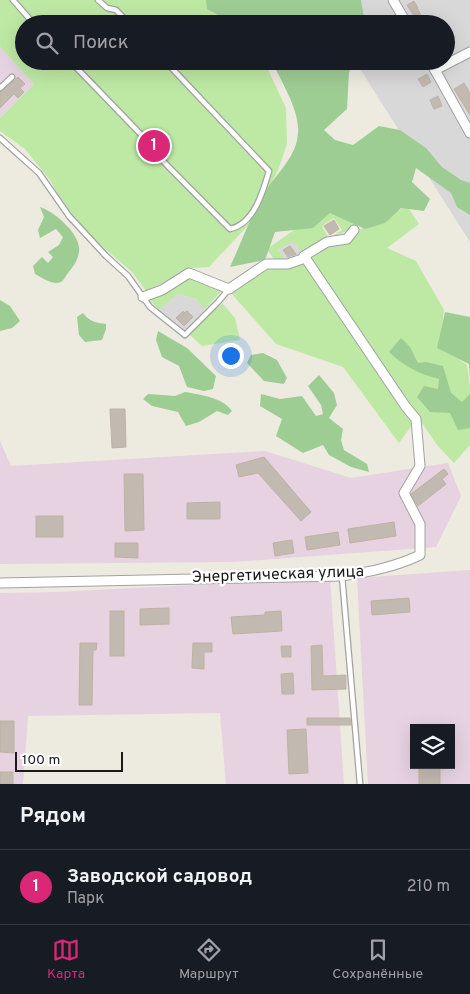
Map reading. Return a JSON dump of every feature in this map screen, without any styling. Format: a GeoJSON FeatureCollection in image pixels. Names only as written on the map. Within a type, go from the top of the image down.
{"type":"FeatureCollection","features":[{"type":"Feature","properties":{"kind":"street"},"geometry":{"type":"LineString","coordinates":[[393,0],[402,15]]}},
{"type":"Feature","properties":{"kind":"street"},"geometry":{"type":"LineString","coordinates":[[455,60],[470,52]]}},
{"type":"Feature","properties":{"kind":"street"},"geometry":{"type":"LineString","coordinates":[[435,70],[470,133]]}},
{"type":"Feature","properties":{"kind":"street"},"geometry":{"type":"LineString","coordinates":[[143,297],[162,290],[189,273],[229,289],[266,264],[288,264],[302,259],[327,242],[347,239],[354,230]]}},
{"type":"Feature","properties":{"kind":"street","name":"Энергетическая улица"},"geometry":{"type":"LineString","coordinates":[[0,583],[342,576],[371,572],[420,555],[420,524],[404,493],[420,466],[416,419],[304,256]]}},
{"type":"Feature","properties":{"kind":"lane"},"geometry":{"type":"LineString","coordinates":[[13,0],[26,15]]}},
{"type":"Feature","properties":{"kind":"lane"},"geometry":{"type":"LineString","coordinates":[[98,0],[107,8],[116,10],[121,15]]}},
{"type":"Feature","properties":{"kind":"lane"},"geometry":{"type":"LineString","coordinates":[[79,70],[156,150],[159,157],[230,229],[236,228],[250,217],[264,188],[269,171],[174,70]]}},
{"type":"Feature","properties":{"kind":"lane"},"geometry":{"type":"LineString","coordinates":[[0,88],[12,77]]}},
{"type":"Feature","properties":{"kind":"lane"},"geometry":{"type":"LineString","coordinates":[[0,138],[39,173],[69,216],[106,256],[128,276],[150,307],[185,335],[229,289]]}},
{"type":"Feature","properties":{"kind":"lane"},"geometry":{"type":"LineString","coordinates":[[342,576],[360,784]]}},
{"type":"Feature","properties":{"kind":"shaded area"},"geometry":{"type":"Polygon","coordinates":[[[317,0],[470,0],[470,242],[361,70],[455,70],[455,15],[326,15],[317,0]]]}},
{"type":"Feature","properties":{"kind":"shaded area"},"geometry":{"type":"Polygon","coordinates":[[[0,47],[15,63],[15,70],[21,70],[34,84],[0,118],[0,47]]]}},
{"type":"Feature","properties":{"kind":"shaded area"},"geometry":{"type":"Polygon","coordinates":[[[292,240],[303,253],[296,259],[287,262],[278,250],[292,240]]]}},
{"type":"Feature","properties":{"kind":"shaded area"},"geometry":{"type":"Polygon","coordinates":[[[178,294],[196,299],[205,309],[184,332],[159,310],[178,294]]]}},
{"type":"Feature","properties":{"kind":"shaded area"},"geometry":{"type":"Polygon","coordinates":[[[0,441],[11,466],[265,451],[351,478],[448,463],[461,496],[436,547],[232,562],[0,564],[0,441]]]}},
{"type":"Feature","properties":{"kind":"shaded area"},"geometry":{"type":"Polygon","coordinates":[[[470,570],[470,784],[368,784],[357,578],[470,570]]]}},
{"type":"Feature","properties":{"kind":"shaded area"},"geometry":{"type":"Polygon","coordinates":[[[330,578],[344,784],[226,784],[220,713],[28,716],[23,784],[0,784],[0,593],[56,592],[330,578]]]}},
{"type":"Feature","properties":{"kind":"green space"},"geometry":{"type":"Polygon","coordinates":[[[0,0],[211,0],[224,15],[15,15],[15,63],[0,47],[0,0]]]}},
{"type":"Feature","properties":{"kind":"green space"},"geometry":{"type":"Polygon","coordinates":[[[206,0],[361,0],[364,15],[218,15],[207,9],[206,0]]]}},
{"type":"Feature","properties":{"kind":"green space"},"geometry":{"type":"Polygon","coordinates":[[[21,70],[268,70],[286,108],[287,144],[278,170],[255,218],[209,267],[193,268],[146,291],[132,272],[95,240],[63,204],[50,180],[25,149],[0,131],[0,118],[34,84],[21,70]]]}},
{"type":"Feature","properties":{"kind":"green space"},"geometry":{"type":"Polygon","coordinates":[[[276,70],[350,70],[347,109],[324,130],[335,140],[353,145],[379,126],[400,130],[426,148],[442,167],[461,180],[470,183],[470,215],[457,207],[451,193],[416,168],[412,182],[430,199],[424,211],[401,208],[385,223],[365,229],[330,213],[313,228],[275,232],[265,260],[230,267],[260,200],[288,160],[297,142],[298,124],[289,96],[276,70]]]}},
{"type":"Feature","properties":{"kind":"green space"},"geometry":{"type":"Polygon","coordinates":[[[407,206],[419,224],[387,248],[416,261],[444,310],[439,345],[467,365],[470,386],[470,445],[454,463],[437,445],[309,256],[335,242],[348,242],[359,230],[407,206]]]}},
{"type":"Feature","properties":{"kind":"green space"},"geometry":{"type":"Polygon","coordinates":[[[40,207],[60,219],[72,232],[79,245],[79,252],[75,263],[64,280],[59,283],[45,280],[35,274],[33,266],[42,257],[48,263],[53,257],[48,252],[59,245],[63,237],[56,229],[40,238],[38,230],[44,217],[40,207]]]}},
{"type":"Feature","properties":{"kind":"green space"},"geometry":{"type":"Polygon","coordinates":[[[328,212],[360,221],[351,229],[303,253],[292,241],[278,250],[287,262],[275,261],[267,249],[297,228],[328,212]],[[334,218],[322,226],[329,238],[342,230],[334,218]]]}},
{"type":"Feature","properties":{"kind":"green space"},"geometry":{"type":"Polygon","coordinates":[[[307,264],[415,421],[399,443],[343,367],[276,344],[231,293],[242,281],[263,268],[282,268],[307,264]]]}},
{"type":"Feature","properties":{"kind":"green space"},"geometry":{"type":"Polygon","coordinates":[[[189,277],[222,290],[205,309],[196,299],[178,294],[159,310],[148,298],[189,277]]]}},
{"type":"Feature","properties":{"kind":"green space"},"geometry":{"type":"Polygon","coordinates":[[[0,300],[10,306],[20,321],[12,328],[0,331],[0,300]]]}},
{"type":"Feature","properties":{"kind":"green space"},"geometry":{"type":"Polygon","coordinates":[[[223,304],[235,318],[240,340],[202,346],[189,334],[209,313],[223,304]]]}},
{"type":"Feature","properties":{"kind":"green space"},"geometry":{"type":"Polygon","coordinates":[[[445,312],[470,317],[470,378],[469,364],[437,348],[445,312]]]}},
{"type":"Feature","properties":{"kind":"green space"},"geometry":{"type":"Polygon","coordinates":[[[83,313],[93,321],[106,324],[102,340],[85,342],[79,335],[77,317],[83,313]]]}},
{"type":"Feature","properties":{"kind":"green space"},"geometry":{"type":"Polygon","coordinates":[[[158,331],[187,348],[216,376],[213,389],[204,391],[187,387],[179,366],[162,357],[156,340],[158,331]]]}},
{"type":"Feature","properties":{"kind":"green space"},"geometry":{"type":"Polygon","coordinates":[[[401,338],[410,347],[418,363],[426,362],[443,366],[451,393],[462,402],[470,394],[470,428],[458,430],[450,413],[430,412],[417,397],[424,386],[438,389],[439,379],[412,369],[389,352],[401,338]]]}},
{"type":"Feature","properties":{"kind":"green space"},"geometry":{"type":"Polygon","coordinates":[[[263,353],[277,360],[287,378],[284,384],[264,381],[247,363],[251,355],[263,353]]]}},
{"type":"Feature","properties":{"kind":"green space"},"geometry":{"type":"Polygon","coordinates":[[[319,375],[334,393],[337,405],[329,418],[343,429],[341,440],[344,450],[367,464],[369,472],[351,467],[329,455],[323,445],[303,453],[276,436],[282,419],[260,406],[261,394],[280,399],[302,396],[316,416],[323,414],[321,405],[308,386],[319,375]]]}},
{"type":"Feature","properties":{"kind":"green space"},"geometry":{"type":"Polygon","coordinates":[[[185,392],[217,400],[228,406],[232,411],[228,415],[217,411],[199,422],[186,426],[178,412],[152,406],[143,399],[148,394],[175,396],[185,392]]]}},
{"type":"Feature","properties":{"kind":"building"},"geometry":{"type":"Polygon","coordinates":[[[414,1],[421,15],[413,15],[407,5],[414,1]]]}},
{"type":"Feature","properties":{"kind":"building"},"geometry":{"type":"Polygon","coordinates":[[[427,74],[431,82],[423,87],[418,79],[427,74]]]}},
{"type":"Feature","properties":{"kind":"building"},"geometry":{"type":"Polygon","coordinates":[[[18,77],[25,84],[20,88],[24,92],[18,98],[14,94],[0,108],[0,92],[18,77]]]}},
{"type":"Feature","properties":{"kind":"building"},"geometry":{"type":"Polygon","coordinates":[[[464,83],[470,93],[470,115],[454,89],[464,83]]]}},
{"type":"Feature","properties":{"kind":"building"},"geometry":{"type":"Polygon","coordinates":[[[438,96],[442,106],[434,109],[430,100],[438,96]]]}},
{"type":"Feature","properties":{"kind":"building"},"geometry":{"type":"Polygon","coordinates":[[[334,220],[339,229],[330,235],[324,226],[334,220]]]}},
{"type":"Feature","properties":{"kind":"building"},"geometry":{"type":"Polygon","coordinates":[[[290,246],[296,254],[288,257],[283,250],[290,246]]]}},
{"type":"Feature","properties":{"kind":"building"},"geometry":{"type":"Polygon","coordinates":[[[183,311],[184,313],[187,311],[193,317],[184,326],[176,318],[183,311]]]}},
{"type":"Feature","properties":{"kind":"building"},"geometry":{"type":"Polygon","coordinates":[[[110,409],[125,409],[126,447],[112,448],[110,409]]]}},
{"type":"Feature","properties":{"kind":"building"},"geometry":{"type":"Polygon","coordinates":[[[264,457],[311,512],[301,521],[258,473],[239,477],[236,465],[264,457]]]}},
{"type":"Feature","properties":{"kind":"building"},"geometry":{"type":"Polygon","coordinates":[[[444,469],[448,474],[442,479],[446,484],[418,506],[411,494],[444,469]]]}},
{"type":"Feature","properties":{"kind":"building"},"geometry":{"type":"Polygon","coordinates":[[[124,474],[143,474],[144,530],[125,531],[124,474]]]}},
{"type":"Feature","properties":{"kind":"building"},"geometry":{"type":"Polygon","coordinates":[[[220,502],[220,519],[187,519],[187,503],[220,502]]]}},
{"type":"Feature","properties":{"kind":"building"},"geometry":{"type":"Polygon","coordinates":[[[36,516],[63,516],[63,537],[36,537],[36,516]]]}},
{"type":"Feature","properties":{"kind":"building"},"geometry":{"type":"Polygon","coordinates":[[[394,522],[396,536],[350,543],[348,529],[394,522]]]}},
{"type":"Feature","properties":{"kind":"building"},"geometry":{"type":"Polygon","coordinates":[[[338,532],[340,545],[307,550],[305,537],[338,532]]]}},
{"type":"Feature","properties":{"kind":"building"},"geometry":{"type":"Polygon","coordinates":[[[292,540],[294,553],[275,556],[273,543],[292,540]]]}},
{"type":"Feature","properties":{"kind":"building"},"geometry":{"type":"Polygon","coordinates":[[[115,543],[138,543],[138,558],[115,557],[115,543]]]}},
{"type":"Feature","properties":{"kind":"building"},"geometry":{"type":"Polygon","coordinates":[[[409,598],[410,612],[372,615],[371,601],[409,598]]]}},
{"type":"Feature","properties":{"kind":"building"},"geometry":{"type":"Polygon","coordinates":[[[169,608],[169,624],[140,625],[140,609],[169,608]]]}},
{"type":"Feature","properties":{"kind":"building"},"geometry":{"type":"Polygon","coordinates":[[[110,611],[124,611],[124,656],[110,656],[110,611]]]}},
{"type":"Feature","properties":{"kind":"building"},"geometry":{"type":"Polygon","coordinates":[[[281,611],[282,631],[233,634],[231,617],[265,615],[265,612],[281,611]]]}},
{"type":"Feature","properties":{"kind":"building"},"geometry":{"type":"Polygon","coordinates":[[[80,643],[97,643],[96,650],[93,650],[92,705],[79,705],[80,643]]]}},
{"type":"Feature","properties":{"kind":"building"},"geometry":{"type":"Polygon","coordinates":[[[193,643],[212,643],[212,652],[204,652],[204,669],[192,668],[193,643]]]}},
{"type":"Feature","properties":{"kind":"building"},"geometry":{"type":"Polygon","coordinates":[[[322,645],[323,676],[346,675],[346,689],[312,690],[311,646],[322,645]]]}},
{"type":"Feature","properties":{"kind":"building"},"geometry":{"type":"Polygon","coordinates":[[[281,646],[291,646],[291,657],[282,657],[281,646]]]}},
{"type":"Feature","properties":{"kind":"building"},"geometry":{"type":"Polygon","coordinates":[[[293,673],[294,694],[282,694],[281,674],[293,673]]]}},
{"type":"Feature","properties":{"kind":"building"},"geometry":{"type":"Polygon","coordinates":[[[307,718],[350,718],[351,725],[307,725],[307,718]]]}},
{"type":"Feature","properties":{"kind":"building"},"geometry":{"type":"Polygon","coordinates":[[[0,721],[14,721],[14,753],[0,752],[0,721]]]}},
{"type":"Feature","properties":{"kind":"building"},"geometry":{"type":"Polygon","coordinates":[[[306,729],[308,773],[289,774],[287,730],[306,729]]]}},
{"type":"Feature","properties":{"kind":"building"},"geometry":{"type":"Polygon","coordinates":[[[419,769],[440,769],[440,784],[419,784],[419,769]]]}},
{"type":"Feature","properties":{"kind":"building"},"geometry":{"type":"Polygon","coordinates":[[[0,772],[13,772],[13,784],[0,784],[0,772]]]}},
{"type":"Feature","properties":{"kind":"place","name":"Заводской садовод"},"geometry":{"type":"Point","coordinates":[154,146]}}]}
